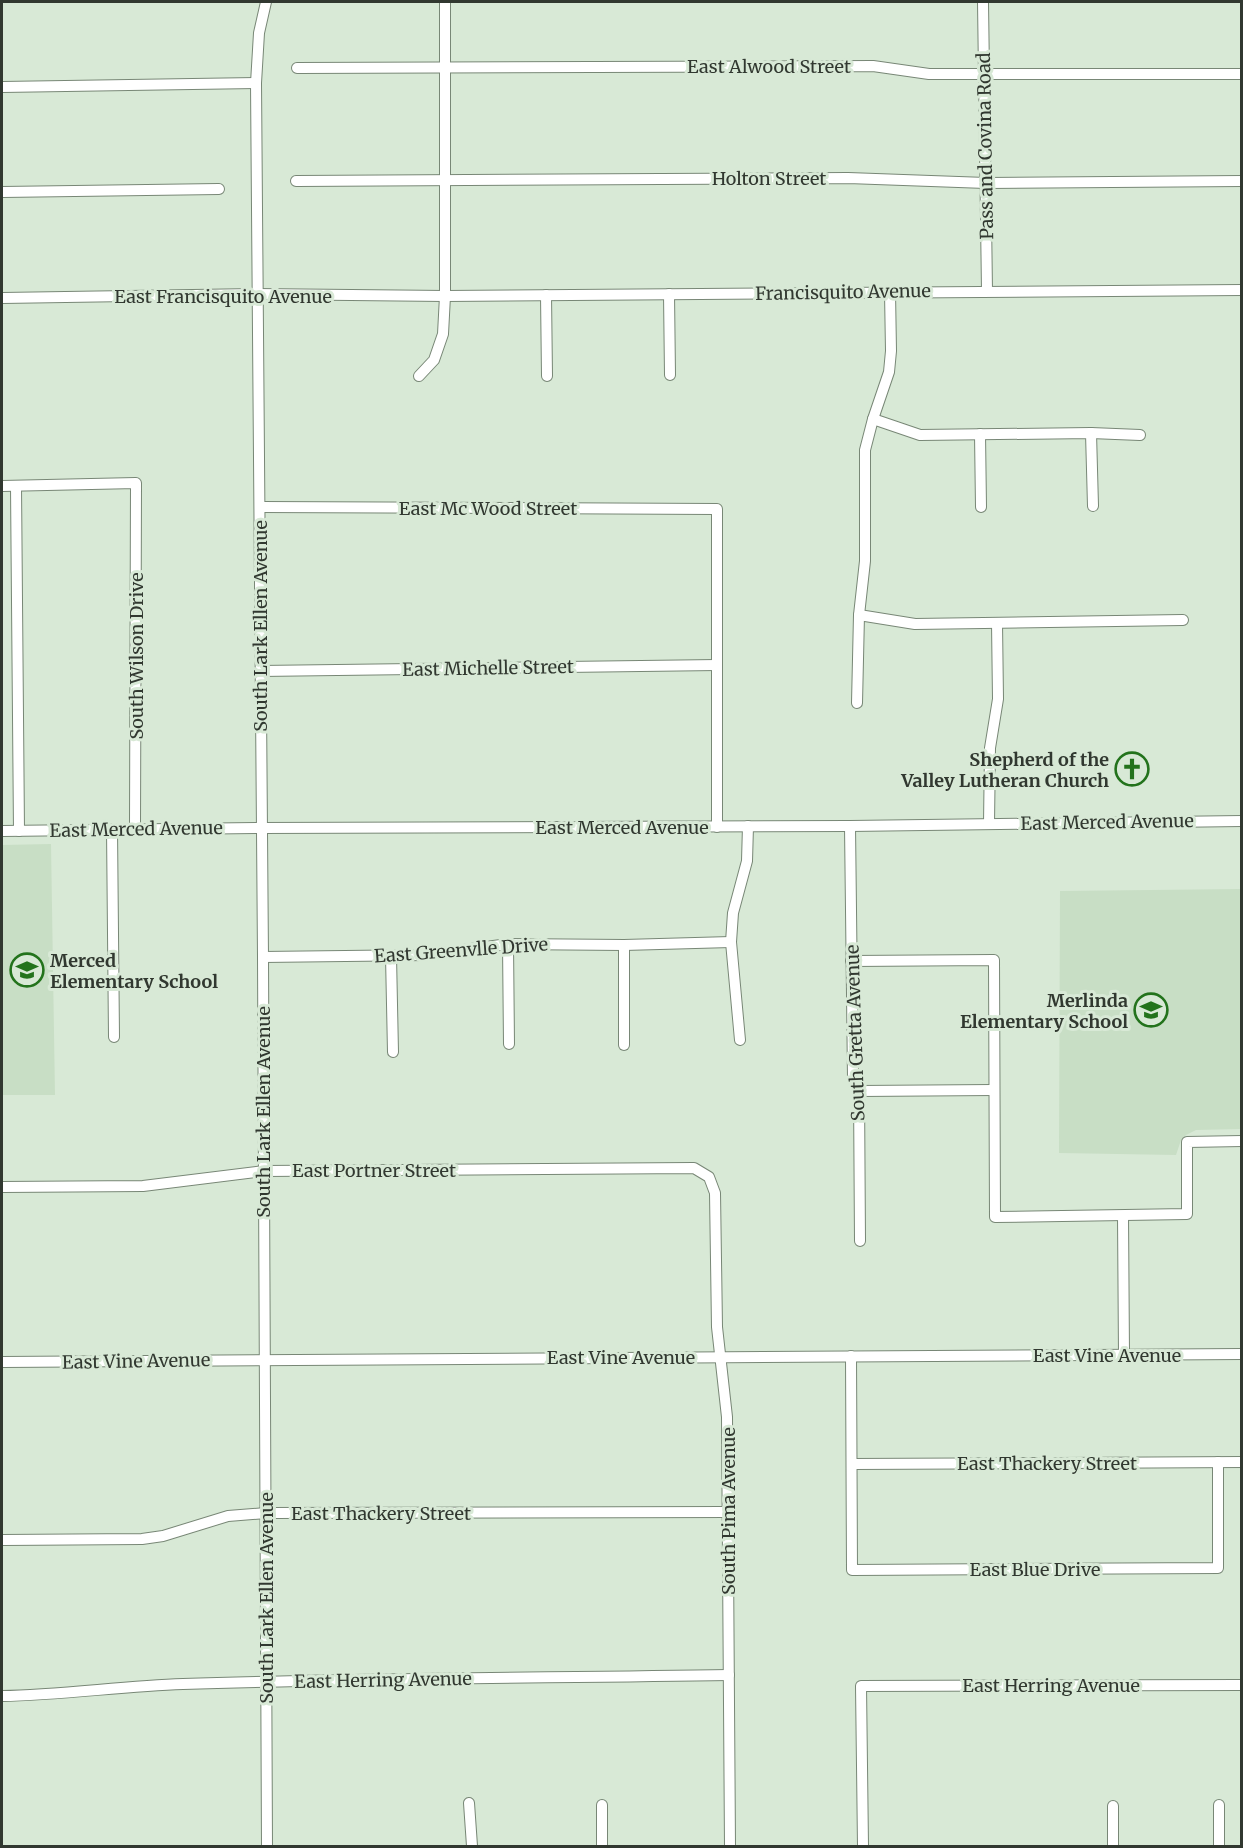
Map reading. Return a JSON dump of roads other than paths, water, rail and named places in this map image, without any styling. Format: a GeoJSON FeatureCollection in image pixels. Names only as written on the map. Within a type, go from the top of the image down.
{"type":"FeatureCollection","features":[{"type":"Feature","properties":{"kind":"street"},"geometry":{"type":"LineString","coordinates":[[2,87],[256,83],[259,33],[266,2]]}},
{"type":"Feature","properties":{"kind":"street"},"geometry":{"type":"LineString","coordinates":[[419,376],[434,360],[443,334],[446,180],[445,2]]}},
{"type":"Feature","properties":{"kind":"street","name":"Pass and Covina Road"},"geometry":{"type":"LineString","coordinates":[[982,2],[987,291]]}},
{"type":"Feature","properties":{"kind":"street","name":"East Alwood Street"},"geometry":{"type":"LineString","coordinates":[[297,68],[873,66],[929,75],[1242,74]]}},
{"type":"Feature","properties":{"kind":"street","name":"South Lark Ellen Avenue"},"geometry":{"type":"LineString","coordinates":[[256,83],[267,1846]]}},
{"type":"Feature","properties":{"kind":"street","name":"Holton Street"},"geometry":{"type":"LineString","coordinates":[[296,181],[848,178],[986,183],[1242,181]]}},
{"type":"Feature","properties":{"kind":"street"},"geometry":{"type":"LineString","coordinates":[[2,192],[219,189]]}},
{"type":"Feature","properties":{"kind":"street","name":"Francisquito Avenue"},"geometry":{"type":"LineString","coordinates":[[445,296],[1242,290]]}},
{"type":"Feature","properties":{"kind":"street"},"geometry":{"type":"LineString","coordinates":[[856,703],[859,615],[865,561],[865,450],[889,372],[890,292]]}},
{"type":"Feature","properties":{"kind":"street","name":"East Francisquito Avenue"},"geometry":{"type":"LineString","coordinates":[[2,298],[257,294],[445,296]]}},
{"type":"Feature","properties":{"kind":"street"},"geometry":{"type":"LineString","coordinates":[[669,294],[670,375]]}},
{"type":"Feature","properties":{"kind":"street"},"geometry":{"type":"LineString","coordinates":[[546,295],[547,376]]}},
{"type":"Feature","properties":{"kind":"street"},"geometry":{"type":"LineString","coordinates":[[873,419],[920,435],[1091,433],[1140,435]]}},
{"type":"Feature","properties":{"kind":"street"},"geometry":{"type":"LineString","coordinates":[[1091,433],[1093,506]]}},
{"type":"Feature","properties":{"kind":"street"},"geometry":{"type":"LineString","coordinates":[[980,434],[981,507]]}},
{"type":"Feature","properties":{"kind":"street","name":"South Wilson Drive"},"geometry":{"type":"LineString","coordinates":[[16,486],[136,483],[135,829]]}},
{"type":"Feature","properties":{"kind":"street"},"geometry":{"type":"LineString","coordinates":[[2,486],[16,486],[19,831]]}},
{"type":"Feature","properties":{"kind":"street","name":"East Mc Wood Street"},"geometry":{"type":"LineString","coordinates":[[260,507],[717,508],[717,665]]}},
{"type":"Feature","properties":{"kind":"street"},"geometry":{"type":"LineString","coordinates":[[859,615],[915,624],[1183,620]]}},
{"type":"Feature","properties":{"kind":"street"},"geometry":{"type":"LineString","coordinates":[[989,824],[990,748],[998,699],[997,623]]}},
{"type":"Feature","properties":{"kind":"street"},"geometry":{"type":"LineString","coordinates":[[717,665],[717,827]]}},
{"type":"Feature","properties":{"kind":"street","name":"East Michelle Street"},"geometry":{"type":"LineString","coordinates":[[260,671],[717,665]]}},
{"type":"Feature","properties":{"kind":"street","name":"East Merced Avenue"},"geometry":{"type":"LineString","coordinates":[[2,831],[850,826],[1242,821]]}},
{"type":"Feature","properties":{"kind":"street"},"geometry":{"type":"LineString","coordinates":[[741,1040],[731,942],[733,913],[747,861],[748,826]]}},
{"type":"Feature","properties":{"kind":"street","name":"South Gretta Avenue"},"geometry":{"type":"LineString","coordinates":[[850,826],[853,1078],[859,1091],[860,1241]]}},
{"type":"Feature","properties":{"kind":"street"},"geometry":{"type":"LineString","coordinates":[[112,829],[114,1037]]}},
{"type":"Feature","properties":{"kind":"street","name":"East Greenvlle Drive"},"geometry":{"type":"LineString","coordinates":[[262,957],[427,955],[508,944],[624,945],[731,942]]}},
{"type":"Feature","properties":{"kind":"street"},"geometry":{"type":"LineString","coordinates":[[508,944],[509,1044]]}},
{"type":"Feature","properties":{"kind":"street"},"geometry":{"type":"LineString","coordinates":[[624,945],[624,1045]]}},
{"type":"Feature","properties":{"kind":"street"},"geometry":{"type":"LineString","coordinates":[[391,956],[393,1052]]}},
{"type":"Feature","properties":{"kind":"street"},"geometry":{"type":"LineString","coordinates":[[851,961],[994,960],[995,1217],[1187,1214],[1186,1142],[1242,1141]]}},
{"type":"Feature","properties":{"kind":"street"},"geometry":{"type":"LineString","coordinates":[[859,1091],[994,1090]]}},
{"type":"Feature","properties":{"kind":"street","name":"East Portner Street"},"geometry":{"type":"LineString","coordinates":[[2,1187],[143,1186],[264,1171],[694,1168],[709,1177]]}},
{"type":"Feature","properties":{"kind":"street","name":"South Pima Avenue"},"geometry":{"type":"LineString","coordinates":[[709,1177],[715,1193],[717,1328],[727,1417],[730,1846]]}},
{"type":"Feature","properties":{"kind":"street"},"geometry":{"type":"LineString","coordinates":[[1123,1216],[1124,1354]]}},
{"type":"Feature","properties":{"kind":"street","name":"East Vine Avenue"},"geometry":{"type":"LineString","coordinates":[[2,1362],[1242,1354]]}},
{"type":"Feature","properties":{"kind":"street"},"geometry":{"type":"LineString","coordinates":[[851,1356],[852,1464]]}},
{"type":"Feature","properties":{"kind":"street","name":"East Blue Drive"},"geometry":{"type":"LineString","coordinates":[[852,1464],[852,1570],[1218,1568],[1218,1462]]}},
{"type":"Feature","properties":{"kind":"street","name":"East Thackery Street"},"geometry":{"type":"LineString","coordinates":[[852,1464],[1242,1462]]}},
{"type":"Feature","properties":{"kind":"street","name":"East Thackery Street"},"geometry":{"type":"LineString","coordinates":[[2,1540],[142,1539],[163,1536],[228,1516],[266,1513],[728,1512]]}},
{"type":"Feature","properties":{"kind":"street","name":"East Herring Avenue"},"geometry":{"type":"LineString","coordinates":[[2,1696],[50,1695],[147,1685],[267,1681],[729,1675]]}},
{"type":"Feature","properties":{"kind":"street","name":"East Herring Avenue"},"geometry":{"type":"LineString","coordinates":[[863,1846],[861,1686],[1242,1685]]}},
{"type":"Feature","properties":{"kind":"street"},"geometry":{"type":"LineString","coordinates":[[469,1803],[472,1846]]}},
{"type":"Feature","properties":{"kind":"street"},"geometry":{"type":"LineString","coordinates":[[602,1805],[602,1846]]}},
{"type":"Feature","properties":{"kind":"street"},"geometry":{"type":"LineString","coordinates":[[1219,1805],[1219,1846]]}},
{"type":"Feature","properties":{"kind":"street"},"geometry":{"type":"LineString","coordinates":[[1113,1806],[1113,1846]]}},
{"type":"Feature","properties":{"kind":"place","name":"Shepherd of the Valley Lutheran Church"},"geometry":{"type":"Point","coordinates":[1132,769]}},
{"type":"Feature","properties":{"kind":"place","name":"Merced Elementary School"},"geometry":{"type":"Point","coordinates":[27,970]}},
{"type":"Feature","properties":{"kind":"place","name":"Merlinda Elementary School"},"geometry":{"type":"Point","coordinates":[1151,1010]}}]}
